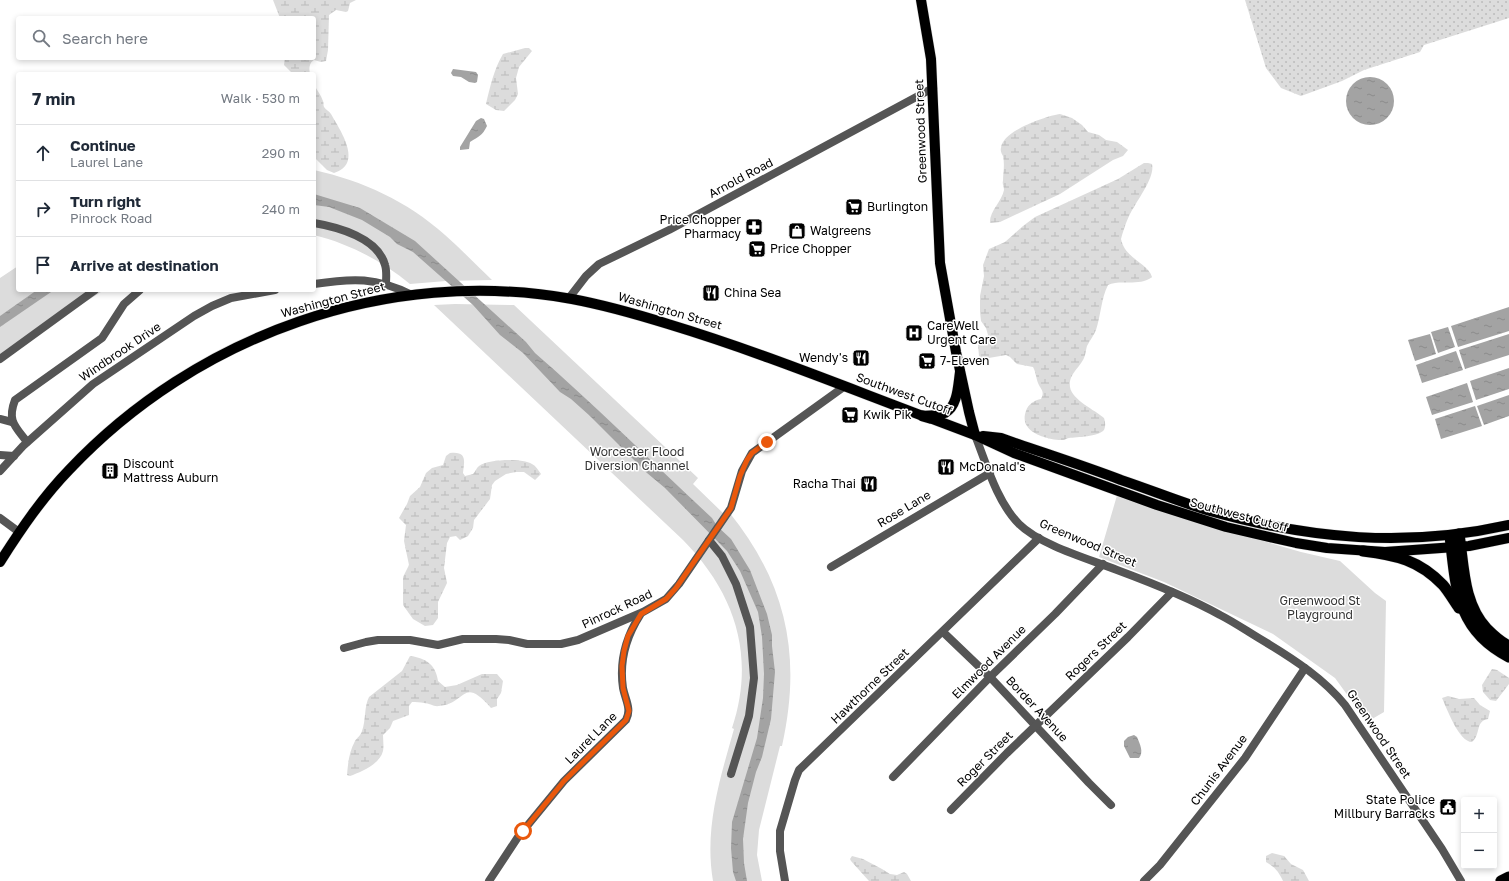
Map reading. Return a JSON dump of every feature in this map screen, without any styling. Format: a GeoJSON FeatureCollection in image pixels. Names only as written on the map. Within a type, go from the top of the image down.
{"type":"FeatureCollection","features":[{"type":"Feature","properties":{"kind":"highway"},"geometry":{"type":"LineString","coordinates":[[1455,541],[1457,590],[1461,607],[1468,620]]}},
{"type":"Feature","properties":{"kind":"highway"},"geometry":{"type":"LineString","coordinates":[[1455,541],[1473,608],[1481,622],[1492,635],[1509,646]]}},
{"type":"Feature","properties":{"kind":"highway"},"geometry":{"type":"LineString","coordinates":[[1363,550],[1396,556],[1416,564],[1429,572],[1444,586],[1476,632],[1488,644],[1509,657]]}},
{"type":"Feature","properties":{"kind":"highway"},"geometry":{"type":"LineString","coordinates":[[1501,881],[1509,877]]}},
{"type":"Feature","properties":{"kind":"main road","name":"Greenwood Street"},"geometry":{"type":"LineString","coordinates":[[921,0],[930,46],[933,88],[939,259],[968,412],[975,435]]}},
{"type":"Feature","properties":{"kind":"main road","name":"Washington Street"},"geometry":{"type":"LineString","coordinates":[[0,562],[19,532],[60,480],[106,434],[140,406],[198,367],[248,341],[295,322],[362,304],[417,294],[480,290],[540,294],[569,298],[623,310],[734,344]]}},
{"type":"Feature","properties":{"kind":"main road","name":"Southwest Cutoff"},"geometry":{"type":"LineString","coordinates":[[734,344],[975,435],[1014,453],[1210,523],[1296,543],[1327,548],[1398,551],[1455,541],[1509,525]]}},
{"type":"Feature","properties":{"kind":"main road"},"geometry":{"type":"LineString","coordinates":[[926,417],[946,413],[951,408],[955,399],[960,372]]}},
{"type":"Feature","properties":{"kind":"main road","name":"Southwest Cutoff"},"geometry":{"type":"LineString","coordinates":[[975,435],[1001,438],[1178,501],[1269,525],[1311,533],[1365,538],[1422,538],[1455,541],[1509,538]]}},
{"type":"Feature","properties":{"kind":"street","name":"Arnold Road"},"geometry":{"type":"LineString","coordinates":[[569,298],[586,276],[599,264],[669,230],[933,88]]}},
{"type":"Feature","properties":{"kind":"street"},"geometry":{"type":"LineString","coordinates":[[316,224],[355,235],[367,242],[377,251],[384,261],[386,267],[386,284]]}},
{"type":"Feature","properties":{"kind":"street"},"geometry":{"type":"LineString","coordinates":[[316,284],[360,280],[386,284],[417,294]]}},
{"type":"Feature","properties":{"kind":"street"},"geometry":{"type":"LineString","coordinates":[[0,359],[92,292]]}},
{"type":"Feature","properties":{"kind":"street"},"geometry":{"type":"LineString","coordinates":[[26,442],[12,422],[11,411],[15,400],[102,338],[124,304],[138,292]]}},
{"type":"Feature","properties":{"kind":"street","name":"Windbrook Drive"},"geometry":{"type":"LineString","coordinates":[[0,471],[26,442],[92,384],[200,312],[231,298],[263,292]]}},
{"type":"Feature","properties":{"kind":"street","name":"Pinrock Road"},"geometry":{"type":"LineString","coordinates":[[344,648],[378,640],[410,640],[438,644],[463,639],[496,639],[527,644],[561,644],[578,640],[641,614],[671,595],[710,539],[731,508],[742,471],[752,453],[844,386]]}},
{"type":"Feature","properties":{"kind":"street"},"geometry":{"type":"LineString","coordinates":[[0,419],[12,422]]}},
{"type":"Feature","properties":{"kind":"street","name":"Greenwood Street"},"geometry":{"type":"LineString","coordinates":[[975,435],[1001,497],[1012,515],[1025,529],[1039,538],[1172,592],[1220,614],[1284,654],[1328,686],[1345,705],[1442,849],[1460,880]]}},
{"type":"Feature","properties":{"kind":"street"},"geometry":{"type":"LineString","coordinates":[[0,455],[14,456]]}},
{"type":"Feature","properties":{"kind":"street","name":"Rose Lane"},"geometry":{"type":"LineString","coordinates":[[831,567],[990,473]]}},
{"type":"Feature","properties":{"kind":"street"},"geometry":{"type":"LineString","coordinates":[[0,518],[19,532]]}},
{"type":"Feature","properties":{"kind":"street","name":"Hawthorne Street"},"geometry":{"type":"LineString","coordinates":[[785,881],[780,851],[780,831],[799,770],[1039,538]]}},
{"type":"Feature","properties":{"kind":"street"},"geometry":{"type":"LineString","coordinates":[[710,539],[722,556],[736,584],[750,627],[754,678],[749,716],[731,774]]}},
{"type":"Feature","properties":{"kind":"street","name":"Elmwood Avenue"},"geometry":{"type":"LineString","coordinates":[[893,777],[1103,564]]}},
{"type":"Feature","properties":{"kind":"street","name":"Rogers Street"},"geometry":{"type":"LineString","coordinates":[[1036,725],[1128,637],[1172,592]]}},
{"type":"Feature","properties":{"kind":"street","name":"Laurel Lane"},"geometry":{"type":"LineString","coordinates":[[489,881],[518,837],[564,781],[626,720],[629,711],[623,688],[623,656],[628,636],[641,614]]}},
{"type":"Feature","properties":{"kind":"street","name":"Border Avenue"},"geometry":{"type":"LineString","coordinates":[[942,632],[990,677],[1111,805]]}},
{"type":"Feature","properties":{"kind":"street","name":"Chunis Avenue"},"geometry":{"type":"LineString","coordinates":[[1144,881],[1160,865],[1245,758],[1305,668]]}},
{"type":"Feature","properties":{"kind":"street","name":"Roger Street"},"geometry":{"type":"LineString","coordinates":[[951,810],[1036,725]]}},
{"type":"Feature","properties":{"kind":"green space"},"geometry":{"type":"Polygon","coordinates":[[[273,0],[356,0],[350,3],[348,11],[336,10],[329,15],[328,50],[326,61],[321,62],[314,60],[316,60],[316,16],[279,16],[273,0]]]}},
{"type":"Feature","properties":{"kind":"green space"},"geometry":{"type":"Polygon","coordinates":[[[1245,0],[1509,0],[1509,18],[1424,45],[1420,52],[1364,70],[1342,81],[1301,96],[1281,88],[1266,68],[1245,0]]]}},
{"type":"Feature","properties":{"kind":"green space"},"geometry":{"type":"Polygon","coordinates":[[[529,48],[532,51],[519,67],[516,78],[518,94],[515,100],[504,111],[496,110],[486,104],[497,66],[503,54],[529,48]]]}},
{"type":"Feature","properties":{"kind":"green space"},"geometry":{"type":"Polygon","coordinates":[[[285,60],[314,60],[310,66],[310,72],[291,72],[284,65],[285,60]]]}},
{"type":"Feature","properties":{"kind":"green space"},"geometry":{"type":"Polygon","coordinates":[[[316,88],[322,99],[324,107],[331,114],[344,137],[349,155],[343,169],[334,173],[327,170],[316,159],[316,88]]]}},
{"type":"Feature","properties":{"kind":"green space"},"geometry":{"type":"Polygon","coordinates":[[[1060,114],[1072,118],[1082,125],[1088,132],[1099,135],[1106,140],[1117,142],[1128,150],[1123,156],[1113,160],[1060,194],[1000,222],[990,223],[991,215],[1004,190],[1004,163],[1001,152],[1003,142],[1016,130],[1026,125],[1060,114]]]}},
{"type":"Feature","properties":{"kind":"green space"},"geometry":{"type":"Polygon","coordinates":[[[1144,163],[1152,164],[1151,174],[1130,214],[1121,239],[1123,246],[1127,251],[1150,272],[1152,277],[1141,282],[1113,283],[1108,285],[1096,330],[1087,346],[1081,363],[1073,374],[1070,382],[1070,387],[1075,396],[1104,418],[1105,428],[1097,434],[1068,438],[1064,440],[1054,440],[1043,437],[1033,432],[1025,421],[1025,413],[1028,406],[1034,401],[1041,399],[1043,394],[1033,367],[1017,364],[1006,355],[983,359],[979,356],[978,345],[988,335],[986,328],[981,321],[980,312],[980,296],[984,276],[983,265],[989,249],[1005,242],[1035,217],[1118,179],[1144,163]]]}},
{"type":"Feature","properties":{"kind":"green space"},"geometry":{"type":"Polygon","coordinates":[[[316,171],[367,186],[400,202],[445,235],[492,280],[446,281],[410,284],[365,254],[316,236],[316,171]]]}},
{"type":"Feature","properties":{"kind":"green space"},"geometry":{"type":"Polygon","coordinates":[[[16,267],[16,292],[101,292],[0,357],[0,278],[16,267]]]}},
{"type":"Feature","properties":{"kind":"green space","name":"Worcester Flood Diversion Channel"},"geometry":{"type":"Polygon","coordinates":[[[434,305],[514,305],[698,478],[693,484],[725,515],[729,512],[749,539],[765,566],[777,594],[785,622],[789,651],[790,682],[788,713],[782,746],[780,746],[759,830],[757,855],[762,881],[713,881],[711,861],[712,823],[719,785],[734,729],[732,728],[739,701],[742,676],[741,651],[736,627],[728,604],[716,582],[701,560],[683,540],[434,305]]]}},
{"type":"Feature","properties":{"kind":"green space"},"geometry":{"type":"Polygon","coordinates":[[[450,453],[460,454],[464,458],[463,473],[465,476],[473,474],[478,467],[484,464],[506,460],[521,461],[532,464],[541,474],[535,480],[524,472],[516,472],[506,474],[495,481],[492,485],[490,499],[474,520],[473,528],[468,536],[460,540],[456,536],[450,537],[447,543],[444,568],[447,583],[438,602],[438,618],[433,625],[425,626],[413,619],[403,605],[403,577],[409,565],[404,541],[406,525],[399,518],[410,496],[420,487],[426,473],[432,468],[443,465],[446,456],[450,453]]]}},
{"type":"Feature","properties":{"kind":"green space","name":"Greenwood St Playground"},"geometry":{"type":"Polygon","coordinates":[[[1118,492],[1181,517],[1301,552],[1340,561],[1386,601],[1384,712],[1367,722],[1335,678],[1273,634],[1164,582],[1099,557],[1118,492]]]}},
{"type":"Feature","properties":{"kind":"green space"},"geometry":{"type":"Polygon","coordinates":[[[410,656],[421,658],[429,663],[437,675],[438,681],[445,687],[457,685],[482,674],[497,674],[503,681],[501,693],[497,699],[497,706],[491,708],[482,698],[475,693],[469,692],[455,701],[439,706],[421,702],[412,702],[409,706],[409,715],[393,721],[390,728],[383,735],[383,751],[378,760],[364,770],[350,776],[347,775],[350,753],[355,741],[362,731],[366,705],[369,697],[402,671],[410,656]]]}},
{"type":"Feature","properties":{"kind":"green space"},"geometry":{"type":"Polygon","coordinates":[[[1492,669],[1497,670],[1509,678],[1509,684],[1496,701],[1490,700],[1483,692],[1482,685],[1492,669]]]}},
{"type":"Feature","properties":{"kind":"green space"},"geometry":{"type":"Polygon","coordinates":[[[1448,696],[1459,699],[1474,698],[1480,705],[1490,711],[1488,719],[1481,722],[1475,739],[1472,742],[1467,741],[1463,737],[1450,717],[1442,698],[1448,696]]]}},
{"type":"Feature","properties":{"kind":"green space"},"geometry":{"type":"Polygon","coordinates":[[[1272,853],[1284,856],[1291,864],[1303,870],[1309,881],[1283,881],[1276,870],[1266,862],[1266,856],[1272,853]]]}},
{"type":"Feature","properties":{"kind":"green space"},"geometry":{"type":"Polygon","coordinates":[[[852,856],[863,859],[890,874],[897,875],[904,872],[911,881],[869,881],[851,861],[850,859],[852,856]]]}},
{"type":"Feature","properties":{"kind":"water"},"geometry":{"type":"Polygon","coordinates":[[[453,69],[476,72],[478,75],[477,82],[469,82],[461,77],[453,76],[451,73],[453,69]]]}},
{"type":"Feature","properties":{"kind":"water"},"geometry":{"type":"Polygon","coordinates":[[[1365,77],[1375,77],[1387,84],[1394,96],[1394,106],[1387,118],[1375,125],[1365,125],[1357,121],[1350,114],[1346,106],[1346,96],[1350,88],[1357,81],[1365,77]]]}},
{"type":"Feature","properties":{"kind":"water"},"geometry":{"type":"Polygon","coordinates":[[[481,118],[484,119],[487,126],[484,132],[470,142],[469,149],[460,150],[460,147],[476,121],[481,118]]]}},
{"type":"Feature","properties":{"kind":"water"},"geometry":{"type":"Polygon","coordinates":[[[316,195],[360,208],[415,241],[526,342],[535,353],[712,518],[717,526],[731,539],[750,570],[767,614],[772,635],[775,672],[771,719],[762,757],[756,772],[748,803],[743,839],[744,863],[747,881],[736,881],[733,872],[731,848],[732,822],[757,738],[763,698],[764,674],[762,637],[758,612],[740,571],[727,551],[665,488],[647,473],[590,416],[571,399],[560,392],[523,353],[500,335],[473,305],[413,252],[397,244],[390,237],[362,220],[329,207],[316,205],[316,195]]]}},
{"type":"Feature","properties":{"kind":"water"},"geometry":{"type":"Polygon","coordinates":[[[34,292],[51,292],[0,327],[0,316],[34,292]]]}},
{"type":"Feature","properties":{"kind":"water"},"geometry":{"type":"Polygon","coordinates":[[[1509,307],[1509,331],[1458,347],[1451,326],[1509,307]]]}},
{"type":"Feature","properties":{"kind":"water"},"geometry":{"type":"Polygon","coordinates":[[[1448,327],[1455,347],[1438,353],[1431,332],[1448,327]]]}},
{"type":"Feature","properties":{"kind":"water"},"geometry":{"type":"Polygon","coordinates":[[[1430,334],[1436,354],[1415,361],[1408,340],[1430,334]]]}},
{"type":"Feature","properties":{"kind":"water"},"geometry":{"type":"Polygon","coordinates":[[[1509,334],[1509,355],[1465,369],[1459,350],[1509,334]]]}},
{"type":"Feature","properties":{"kind":"water"},"geometry":{"type":"Polygon","coordinates":[[[1456,351],[1463,370],[1422,383],[1416,365],[1456,351]]]}},
{"type":"Feature","properties":{"kind":"water"},"geometry":{"type":"Polygon","coordinates":[[[1509,368],[1509,389],[1476,400],[1470,381],[1509,368]]]}},
{"type":"Feature","properties":{"kind":"water"},"geometry":{"type":"Polygon","coordinates":[[[1467,383],[1473,402],[1432,415],[1426,397],[1467,383]]]}},
{"type":"Feature","properties":{"kind":"water"},"geometry":{"type":"Polygon","coordinates":[[[1509,395],[1509,416],[1484,425],[1477,406],[1509,395]]]}},
{"type":"Feature","properties":{"kind":"water"},"geometry":{"type":"Polygon","coordinates":[[[1475,406],[1482,426],[1441,439],[1435,419],[1475,406]]]}},
{"type":"Feature","properties":{"kind":"water"},"geometry":{"type":"Polygon","coordinates":[[[1134,735],[1137,737],[1141,748],[1139,758],[1130,758],[1124,746],[1124,741],[1128,737],[1134,735]]]}},
{"type":"Feature","properties":{"kind":"place","name":"Burlington"},"geometry":{"type":"Point","coordinates":[854,207]}},
{"type":"Feature","properties":{"kind":"place","name":"Price Chopper Pharmacy"},"geometry":{"type":"Point","coordinates":[754,227]}},
{"type":"Feature","properties":{"kind":"place","name":"Walgreens"},"geometry":{"type":"Point","coordinates":[797,231]}},
{"type":"Feature","properties":{"kind":"place","name":"Price Chopper"},"geometry":{"type":"Point","coordinates":[757,249]}},
{"type":"Feature","properties":{"kind":"place","name":"China Sea"},"geometry":{"type":"Point","coordinates":[711,293]}},
{"type":"Feature","properties":{"kind":"place","name":"CareWell Urgent Care"},"geometry":{"type":"Point","coordinates":[914,333]}},
{"type":"Feature","properties":{"kind":"place","name":"Wendy's"},"geometry":{"type":"Point","coordinates":[861,358]}},
{"type":"Feature","properties":{"kind":"place","name":"7-Eleven"},"geometry":{"type":"Point","coordinates":[927,361]}},
{"type":"Feature","properties":{"kind":"place","name":"Kwik Pik"},"geometry":{"type":"Point","coordinates":[850,415]}},
{"type":"Feature","properties":{"kind":"place","name":"McDonald's"},"geometry":{"type":"Point","coordinates":[946,467]}},
{"type":"Feature","properties":{"kind":"place","name":"Discount Mattress Auburn"},"geometry":{"type":"Point","coordinates":[110,471]}},
{"type":"Feature","properties":{"kind":"place","name":"Racha Thai"},"geometry":{"type":"Point","coordinates":[869,484]}},
{"type":"Feature","properties":{"kind":"place","name":"State Police Millbury Barracks"},"geometry":{"type":"Point","coordinates":[1448,807]}},
{"type":"Feature","properties":{"kind":"route"},"geometry":{"type":"LineString","coordinates":[[523,831],[564,781],[606,739],[621,727],[628,718],[629,711],[623,688],[622,666],[624,646],[633,625],[641,614],[671,595],[731,508],[740,476],[747,460],[752,453],[767,442]]}}]}
